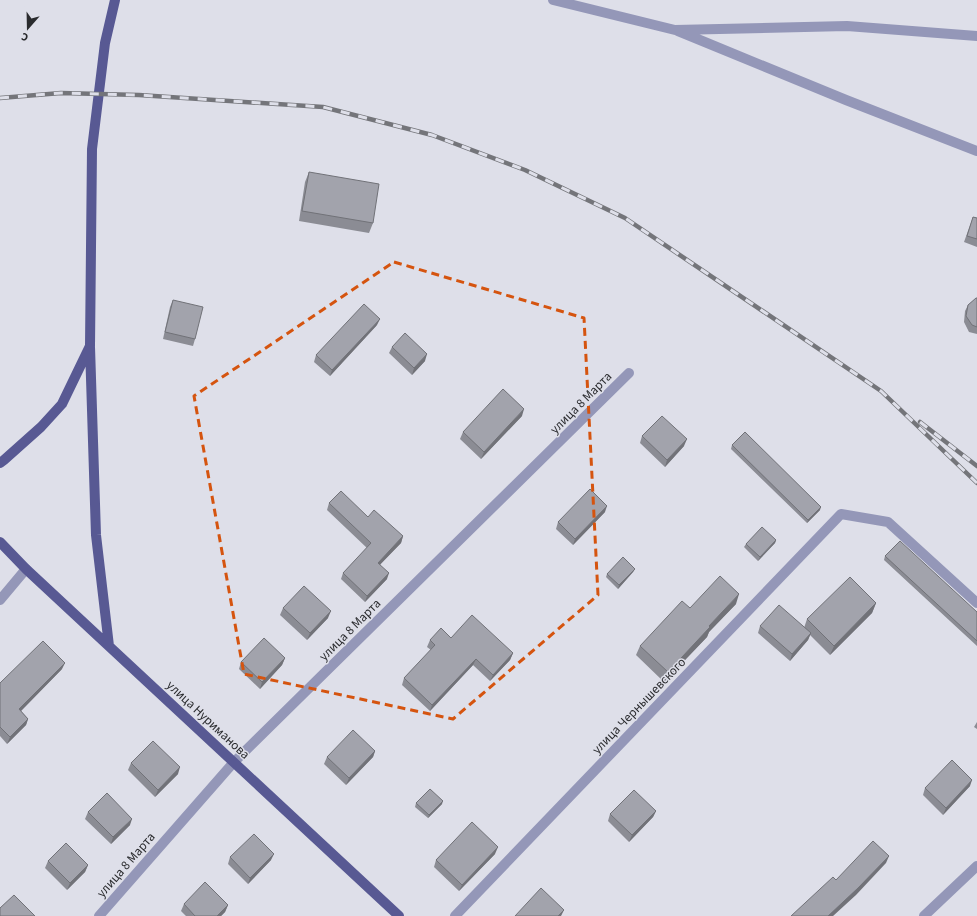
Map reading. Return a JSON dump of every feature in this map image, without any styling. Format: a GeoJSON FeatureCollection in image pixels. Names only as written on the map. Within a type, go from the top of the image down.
{"type":"FeatureCollection","features":[{"type":"Feature","properties":{"kind":"main road"},"geometry":{"type":"LineString","coordinates":[[109,646],[96,535],[90,346],[92,149],[105,43],[115,0]]}},
{"type":"Feature","properties":{"kind":"main road"},"geometry":{"type":"LineString","coordinates":[[0,463],[41,427],[62,404],[90,346]]}},
{"type":"Feature","properties":{"kind":"main road","name":"улица Нуриманова"},"geometry":{"type":"LineString","coordinates":[[0,542],[26,569],[399,916]]}},
{"type":"Feature","properties":{"kind":"street"},"geometry":{"type":"LineString","coordinates":[[553,0],[675,30],[853,103],[977,151]]}},
{"type":"Feature","properties":{"kind":"street"},"geometry":{"type":"LineString","coordinates":[[675,30],[847,26],[977,36]]}},
{"type":"Feature","properties":{"kind":"street","name":"улица 8 Марта"},"geometry":{"type":"LineString","coordinates":[[99,916],[234,762],[630,373]]}},
{"type":"Feature","properties":{"kind":"street","name":"улица Чернышевского"},"geometry":{"type":"LineString","coordinates":[[455,916],[841,514],[888,522],[977,603]]}},
{"type":"Feature","properties":{"kind":"street"},"geometry":{"type":"LineString","coordinates":[[0,600],[26,569]]}},
{"type":"Feature","properties":{"kind":"street"},"geometry":{"type":"LineString","coordinates":[[924,916],[977,866]]}},
{"type":"Feature","properties":{"kind":"highlighted area"},"geometry":{"type":"Polygon","coordinates":[[[394,262],[584,318],[598,595],[453,719],[244,674],[194,396],[394,262]]]}},
{"type":"Feature","properties":{"kind":"building"},"geometry":{"type":"Polygon","coordinates":[[[309,172],[379,184],[373,223],[302,211],[309,172]]]}},
{"type":"Feature","properties":{"kind":"building"},"geometry":{"type":"Polygon","coordinates":[[[973,217],[977,218],[977,239],[967,236],[973,217]]]}},
{"type":"Feature","properties":{"kind":"building"},"geometry":{"type":"Polygon","coordinates":[[[976,298],[977,327],[972,325],[966,316],[968,305],[976,298]]]}},
{"type":"Feature","properties":{"kind":"building"},"geometry":{"type":"Polygon","coordinates":[[[173,300],[203,307],[195,339],[165,332],[173,300]]]}},
{"type":"Feature","properties":{"kind":"building"},"geometry":{"type":"Polygon","coordinates":[[[364,304],[380,319],[332,370],[316,355],[364,304]]]}},
{"type":"Feature","properties":{"kind":"building"},"geometry":{"type":"Polygon","coordinates":[[[405,333],[427,354],[414,368],[392,347],[405,333]]]}},
{"type":"Feature","properties":{"kind":"building"},"geometry":{"type":"Polygon","coordinates":[[[503,389],[524,409],[484,452],[463,432],[503,389]]]}},
{"type":"Feature","properties":{"kind":"building"},"geometry":{"type":"Polygon","coordinates":[[[662,416],[687,439],[667,460],[642,436],[662,416]]]}},
{"type":"Feature","properties":{"kind":"building"},"geometry":{"type":"Polygon","coordinates":[[[745,432],[821,507],[808,520],[732,445],[745,432]]]}},
{"type":"Feature","properties":{"kind":"building"},"geometry":{"type":"Polygon","coordinates":[[[590,489],[607,506],[575,539],[558,522],[590,489]]]}},
{"type":"Feature","properties":{"kind":"building"},"geometry":{"type":"Polygon","coordinates":[[[341,491],[368,517],[374,510],[403,536],[378,563],[389,573],[367,596],[343,573],[371,543],[329,503],[341,491]]]}},
{"type":"Feature","properties":{"kind":"building"},"geometry":{"type":"Polygon","coordinates":[[[762,527],[776,540],[760,557],[746,544],[762,527]]]}},
{"type":"Feature","properties":{"kind":"building"},"geometry":{"type":"Polygon","coordinates":[[[900,541],[977,612],[977,641],[885,556],[900,541]]]}},
{"type":"Feature","properties":{"kind":"building"},"geometry":{"type":"Polygon","coordinates":[[[623,557],[635,569],[619,585],[607,574],[623,557]]]}},
{"type":"Feature","properties":{"kind":"building"},"geometry":{"type":"Polygon","coordinates":[[[720,576],[739,594],[668,672],[640,646],[682,601],[690,608],[720,576]]]}},
{"type":"Feature","properties":{"kind":"building"},"geometry":{"type":"Polygon","coordinates":[[[850,577],[876,603],[834,646],[807,619],[850,577]]]}},
{"type":"Feature","properties":{"kind":"building"},"geometry":{"type":"Polygon","coordinates":[[[304,586],[331,611],[310,633],[283,608],[304,586]]]}},
{"type":"Feature","properties":{"kind":"building"},"geometry":{"type":"Polygon","coordinates":[[[779,605],[811,633],[792,654],[760,626],[779,605]]]}},
{"type":"Feature","properties":{"kind":"building"},"geometry":{"type":"Polygon","coordinates":[[[472,615],[513,653],[493,675],[476,659],[432,705],[404,678],[435,645],[430,640],[441,628],[451,638],[472,615]]]}},
{"type":"Feature","properties":{"kind":"building"},"geometry":{"type":"Polygon","coordinates":[[[264,638],[285,658],[262,682],[241,662],[264,638]]]}},
{"type":"Feature","properties":{"kind":"building"},"geometry":{"type":"Polygon","coordinates":[[[43,641],[65,663],[19,709],[28,719],[10,737],[0,727],[0,683],[43,641]]]}},
{"type":"Feature","properties":{"kind":"building"},"geometry":{"type":"Polygon","coordinates":[[[353,730],[375,751],[349,778],[327,757],[353,730]]]}},
{"type":"Feature","properties":{"kind":"building"},"geometry":{"type":"Polygon","coordinates":[[[153,741],[180,767],[158,790],[131,763],[153,741]]]}},
{"type":"Feature","properties":{"kind":"building"},"geometry":{"type":"Polygon","coordinates":[[[952,760],[972,780],[946,808],[925,788],[952,760]]]}},
{"type":"Feature","properties":{"kind":"building"},"geometry":{"type":"Polygon","coordinates":[[[430,789],[443,801],[429,815],[416,803],[430,789]]]}},
{"type":"Feature","properties":{"kind":"building"},"geometry":{"type":"Polygon","coordinates":[[[634,790],[656,811],[632,835],[610,814],[634,790]]]}},
{"type":"Feature","properties":{"kind":"building"},"geometry":{"type":"Polygon","coordinates":[[[107,793],[132,819],[113,837],[88,812],[107,793]]]}},
{"type":"Feature","properties":{"kind":"building"},"geometry":{"type":"Polygon","coordinates":[[[472,822],[498,847],[462,885],[436,860],[472,822]]]}},
{"type":"Feature","properties":{"kind":"building"},"geometry":{"type":"Polygon","coordinates":[[[254,834],[274,854],[250,878],[230,857],[254,834]]]}},
{"type":"Feature","properties":{"kind":"building"},"geometry":{"type":"Polygon","coordinates":[[[873,841],[889,856],[828,916],[791,916],[833,877],[836,880],[873,841]]]}},
{"type":"Feature","properties":{"kind":"building"},"geometry":{"type":"Polygon","coordinates":[[[66,843],[88,865],[70,883],[48,861],[66,843]]]}},
{"type":"Feature","properties":{"kind":"building"},"geometry":{"type":"Polygon","coordinates":[[[205,882],[228,905],[217,916],[195,916],[184,904],[205,882]]]}},
{"type":"Feature","properties":{"kind":"building"},"geometry":{"type":"Polygon","coordinates":[[[541,888],[564,910],[558,916],[515,916],[541,888]]]}},
{"type":"Feature","properties":{"kind":"building"},"geometry":{"type":"Polygon","coordinates":[[[14,895],[35,916],[0,916],[0,908],[14,895]]]}},
{"type":"Feature","properties":{"kind":"railway"},"geometry":{"type":"LineString","coordinates":[[0,98],[61,93],[139,95],[323,107],[432,135],[525,170],[625,218],[881,391],[977,483]]}},
{"type":"Feature","properties":{"kind":"railway"},"geometry":{"type":"LineString","coordinates":[[920,422],[977,466]]}}]}
